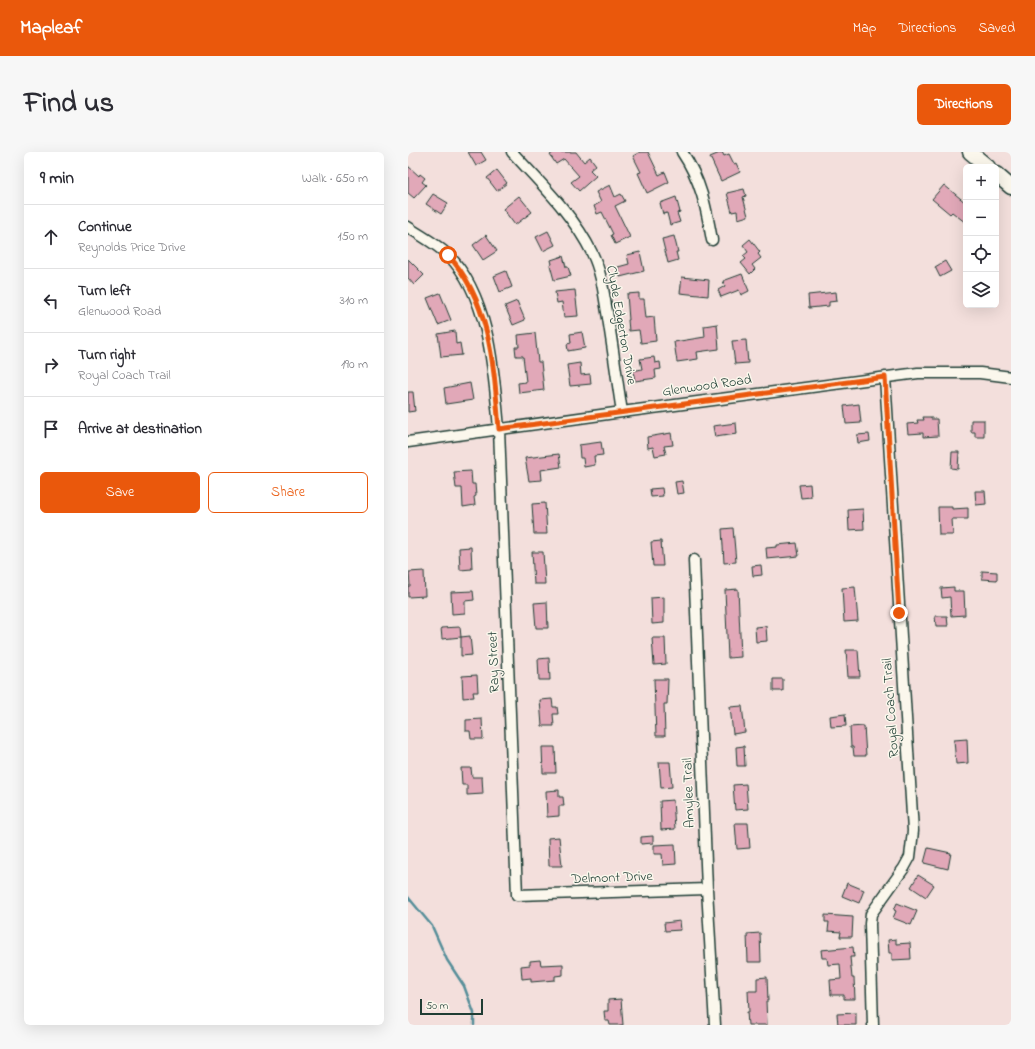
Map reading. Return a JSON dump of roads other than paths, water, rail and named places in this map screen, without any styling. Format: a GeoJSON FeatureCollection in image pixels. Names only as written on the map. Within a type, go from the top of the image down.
{"type":"FeatureCollection","features":[{"type":"Feature","properties":{"kind":"main road"},"geometry":{"type":"LineString","coordinates":[[970,152],[984,164]]}},
{"type":"Feature","properties":{"kind":"main road"},"geometry":{"type":"LineString","coordinates":[[999,177],[1011,187]]}},
{"type":"Feature","properties":{"kind":"street","name":"Clyde Edgerton Drive"},"geometry":{"type":"LineString","coordinates":[[512,152],[569,216],[580,232],[598,266],[622,412]]}},
{"type":"Feature","properties":{"kind":"street"},"geometry":{"type":"LineString","coordinates":[[682,152],[688,161],[700,187],[706,207],[712,240]]}},
{"type":"Feature","properties":{"kind":"street","name":"Ray Street"},"geometry":{"type":"LineString","coordinates":[[408,227],[448,255],[466,279],[474,295],[489,338],[499,429],[517,895]]}},
{"type":"Feature","properties":{"kind":"street","name":"Glenwood Road"},"geometry":{"type":"LineString","coordinates":[[408,442],[918,373],[980,373],[1011,377]]}},
{"type":"Feature","properties":{"kind":"street","name":"Royal Coach Trail"},"geometry":{"type":"LineString","coordinates":[[873,1025],[871,914],[904,868],[910,857],[914,832],[885,377]]}},
{"type":"Feature","properties":{"kind":"street","name":"Amylee Trail"},"geometry":{"type":"LineString","coordinates":[[694,560],[707,889],[715,1025]]}},
{"type":"Feature","properties":{"kind":"street","name":"Delmont Drive"},"geometry":{"type":"LineString","coordinates":[[517,895],[707,889]]}},
{"type":"Feature","properties":{"kind":"waterway"},"geometry":{"type":"LineString","coordinates":[[408,897],[432,926],[447,960],[464,986],[474,1013],[474,1025]]}}]}
